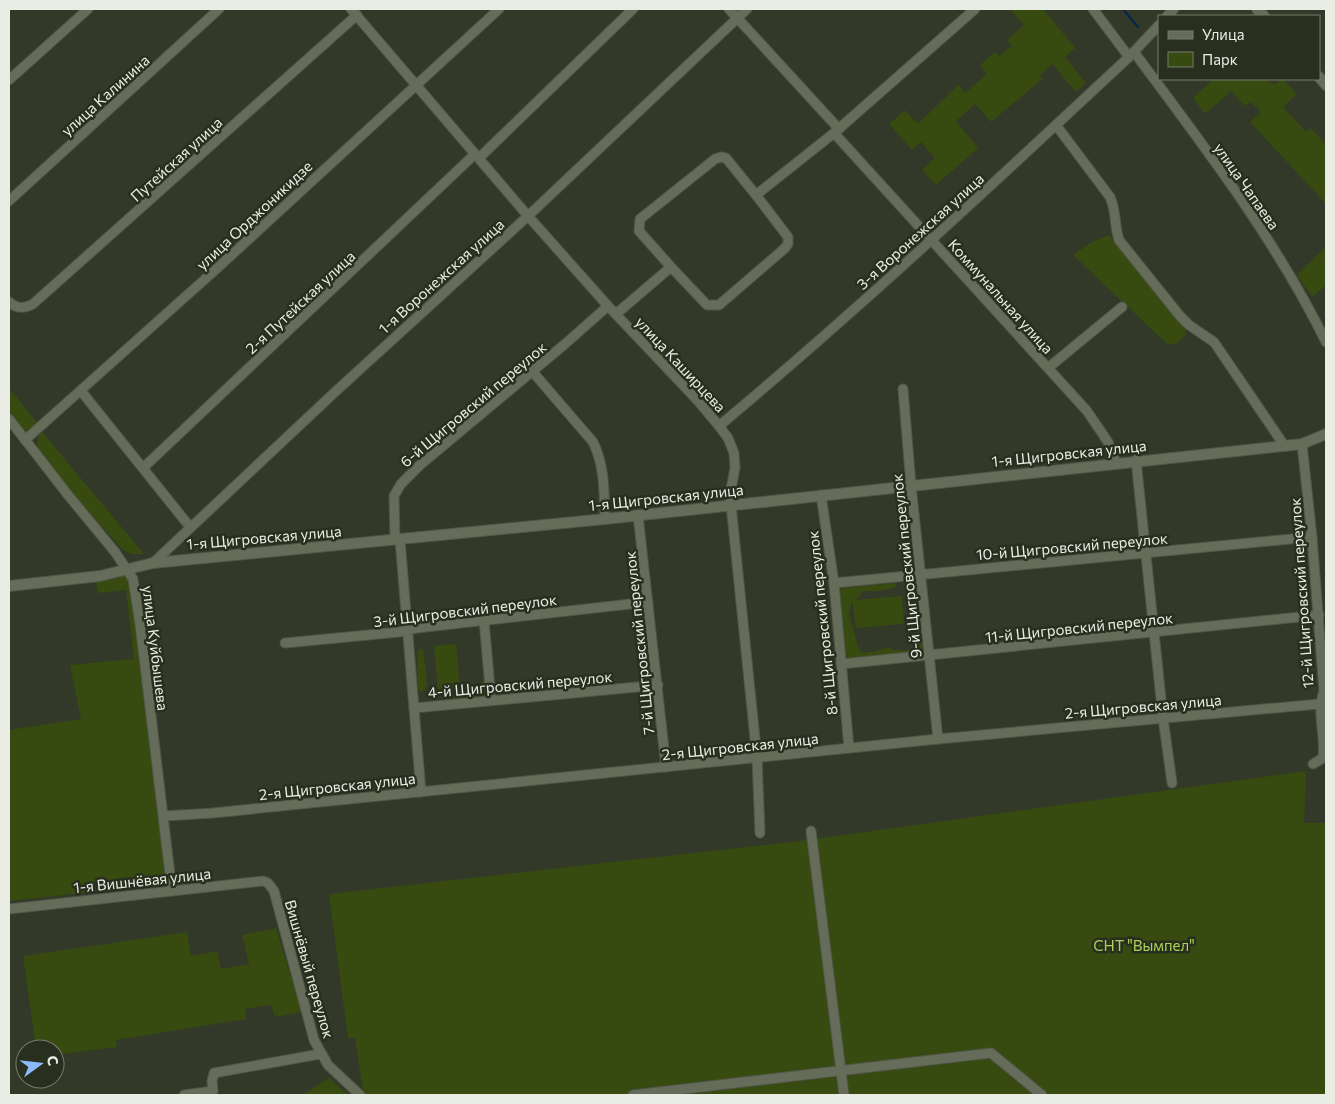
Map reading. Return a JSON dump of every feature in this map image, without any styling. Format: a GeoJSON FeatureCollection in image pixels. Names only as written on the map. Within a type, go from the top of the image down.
{"type":"FeatureCollection","features":[{"type":"Feature","properties":{"kind":"street"},"geometry":{"type":"LineString","coordinates":[[9,80],[88,9]]}},
{"type":"Feature","properties":{"kind":"street","name":"улица Калинина"},"geometry":{"type":"LineString","coordinates":[[9,201],[219,9]]}},
{"type":"Feature","properties":{"kind":"street","name":"улица Орджоникидзе"},"geometry":{"type":"LineString","coordinates":[[25,440],[499,9]]}},
{"type":"Feature","properties":{"kind":"street","name":"2-я Путейская улица"},"geometry":{"type":"LineString","coordinates":[[144,468],[632,9]]}},
{"type":"Feature","properties":{"kind":"street","name":"Коммунальная улица"},"geometry":{"type":"LineString","coordinates":[[729,9],[1087,411],[1108,442],[1116,462]]}},
{"type":"Feature","properties":{"kind":"street","name":"1-я Воронежская улица"},"geometry":{"type":"LineString","coordinates":[[153,563],[190,526],[528,216],[748,9]]}},
{"type":"Feature","properties":{"kind":"street"},"geometry":{"type":"LineString","coordinates":[[756,195],[836,131],[975,9]]}},
{"type":"Feature","properties":{"kind":"street","name":"улица Чапаева"},"geometry":{"type":"LineString","coordinates":[[1093,9],[1131,54],[1220,169],[1259,226],[1308,305],[1326,342]]}},
{"type":"Feature","properties":{"kind":"street","name":"улица Каширцева"},"geometry":{"type":"LineString","coordinates":[[354,12],[528,216],[728,438],[734,454],[735,468],[731,489],[731,505],[757,758],[760,833]]}},
{"type":"Feature","properties":{"kind":"street","name":"Путейская улица"},"geometry":{"type":"LineString","coordinates":[[9,302],[17,308],[24,308],[33,304],[354,12]]}},
{"type":"Feature","properties":{"kind":"street","name":"3-я Воронежская улица"},"geometry":{"type":"LineString","coordinates":[[719,426],[778,377],[932,239],[1056,125],[1158,26]]}},
{"type":"Feature","properties":{"kind":"street"},"geometry":{"type":"LineString","coordinates":[[1056,125],[1110,197],[1115,207],[1117,217],[1116,230],[1119,240],[1189,326],[1214,342],[1284,445]]}},
{"type":"Feature","properties":{"kind":"street"},"geometry":{"type":"LineString","coordinates":[[715,158],[726,158],[788,237],[788,244],[718,305],[713,306],[706,305],[672,267],[639,231],[640,219],[715,158]]}},
{"type":"Feature","properties":{"kind":"street"},"geometry":{"type":"LineString","coordinates":[[616,314],[672,267]]}},
{"type":"Feature","properties":{"kind":"street","name":"6-й Щигровский переулок"},"geometry":{"type":"LineString","coordinates":[[421,792],[409,630],[394,496],[401,484],[420,465],[608,306]]}},
{"type":"Feature","properties":{"kind":"street"},"geometry":{"type":"LineString","coordinates":[[1048,368],[1122,307]]}},
{"type":"Feature","properties":{"kind":"street"},"geometry":{"type":"LineString","coordinates":[[532,371],[593,442],[602,464],[605,519]]}},
{"type":"Feature","properties":{"kind":"street","name":"9-й Щигровский переулок"},"geometry":{"type":"LineString","coordinates":[[903,389],[911,485],[922,574],[938,739]]}},
{"type":"Feature","properties":{"kind":"street"},"geometry":{"type":"LineString","coordinates":[[81,391],[190,526]]}},
{"type":"Feature","properties":{"kind":"street","name":"улица Куйбышева"},"geometry":{"type":"LineString","coordinates":[[9,420],[127,568],[135,585],[172,891]]}},
{"type":"Feature","properties":{"kind":"street","name":"1-я Щигровская улица"},"geometry":{"type":"LineString","coordinates":[[9,586],[100,576],[153,563],[605,519],[1116,462],[1302,444],[1326,434]]}},
{"type":"Feature","properties":{"kind":"street","name":"12-й Щигровский переулок"},"geometry":{"type":"LineString","coordinates":[[1302,444],[1312,536],[1324,691],[1319,704],[1324,746],[1323,758],[1313,764]]}},
{"type":"Feature","properties":{"kind":"street"},"geometry":{"type":"LineString","coordinates":[[1136,460],[1163,718],[1172,783]]}},
{"type":"Feature","properties":{"kind":"street","name":"8-й Щигровский переулок"},"geometry":{"type":"LineString","coordinates":[[821,495],[834,583],[850,748]]}},
{"type":"Feature","properties":{"kind":"street","name":"7-й Щигровский переулок"},"geometry":{"type":"LineString","coordinates":[[638,515],[666,767]]}},
{"type":"Feature","properties":{"kind":"street","name":"10-й Щигровский переулок"},"geometry":{"type":"LineString","coordinates":[[834,583],[1312,536]]}},
{"type":"Feature","properties":{"kind":"street","name":"3-й Щигровский переулок"},"geometry":{"type":"LineString","coordinates":[[285,643],[399,632],[484,620],[648,602]]}},
{"type":"Feature","properties":{"kind":"street","name":"11-й Щигровский переулок"},"geometry":{"type":"LineString","coordinates":[[841,664],[1319,615]]}},
{"type":"Feature","properties":{"kind":"street"},"geometry":{"type":"LineString","coordinates":[[484,620],[491,700]]}},
{"type":"Feature","properties":{"kind":"street","name":"4-й Щигровский переулок"},"geometry":{"type":"LineString","coordinates":[[414,708],[658,685]]}},
{"type":"Feature","properties":{"kind":"street","name":"2-я Щигровская улица"},"geometry":{"type":"LineString","coordinates":[[164,816],[421,792],[938,739],[1319,704]]}},
{"type":"Feature","properties":{"kind":"street"},"geometry":{"type":"LineString","coordinates":[[811,831],[844,1095]]}},
{"type":"Feature","properties":{"kind":"street","name":"1-я Вишнёвая улица"},"geometry":{"type":"LineString","coordinates":[[9,909],[263,881],[274,891]]}},
{"type":"Feature","properties":{"kind":"street","name":"Вишнёвый переулок"},"geometry":{"type":"LineString","coordinates":[[274,891],[314,1040],[320,1054]]}},
{"type":"Feature","properties":{"kind":"street"},"geometry":{"type":"LineString","coordinates":[[633,1095],[991,1053],[1042,1095]]}},
{"type":"Feature","properties":{"kind":"street"},"geometry":{"type":"LineString","coordinates":[[184,1095],[213,1091],[212,1081],[214,1073],[320,1054],[328,1065],[360,1095]]}},
{"type":"Feature","properties":{"kind":"green space"},"geometry":{"type":"Polygon","coordinates":[[[1010,9],[1043,9],[1075,48],[1065,57],[1086,83],[1076,92],[1052,64],[1040,75],[1042,79],[991,122],[975,104],[956,121],[978,148],[936,185],[922,170],[935,158],[921,142],[912,150],[889,124],[905,110],[918,124],[958,85],[965,93],[987,74],[980,65],[995,52],[999,56],[1012,46],[1007,40],[1024,25],[1010,9]]]}},
{"type":"Feature","properties":{"kind":"green space"},"geometry":{"type":"Polygon","coordinates":[[[1213,80],[1269,80],[1274,85],[1283,80],[1297,94],[1283,107],[1306,132],[1311,128],[1326,145],[1326,204],[1250,122],[1261,112],[1251,102],[1245,106],[1231,91],[1205,114],[1193,98],[1213,80]]]}},
{"type":"Feature","properties":{"kind":"green space"},"geometry":{"type":"Polygon","coordinates":[[[1109,235],[1185,329],[1185,336],[1178,342],[1168,344],[1165,342],[1073,255],[1092,242],[1109,235]]]}},
{"type":"Feature","properties":{"kind":"green space"},"geometry":{"type":"Polygon","coordinates":[[[1326,247],[1326,285],[1312,297],[1297,275],[1326,247]]]}},
{"type":"Feature","properties":{"kind":"green space"},"geometry":{"type":"Polygon","coordinates":[[[9,388],[39,425],[30,431],[22,429],[9,412],[9,388]]]}},
{"type":"Feature","properties":{"kind":"green space"},"geometry":{"type":"Polygon","coordinates":[[[42,432],[144,554],[132,554],[123,550],[81,503],[38,449],[38,436],[42,432]]]}},
{"type":"Feature","properties":{"kind":"green space"},"geometry":{"type":"Polygon","coordinates":[[[123,575],[130,579],[131,583],[169,884],[9,901],[9,730],[81,719],[70,665],[134,659],[126,590],[98,593],[96,582],[123,575]]]}},
{"type":"Feature","properties":{"kind":"green space"},"geometry":{"type":"Polygon","coordinates":[[[918,580],[926,650],[922,655],[851,660],[848,658],[845,650],[840,590],[895,583],[897,586],[889,589],[862,591],[858,598],[854,600],[902,596],[904,624],[856,628],[852,600],[849,614],[860,651],[872,652],[885,648],[909,650],[919,646],[910,587],[910,581],[918,580]]]}},
{"type":"Feature","properties":{"kind":"green space"},"geometry":{"type":"Polygon","coordinates":[[[456,644],[460,688],[438,690],[434,646],[456,644]]]}},
{"type":"Feature","properties":{"kind":"green space"},"geometry":{"type":"Polygon","coordinates":[[[419,649],[423,649],[427,682],[425,690],[420,692],[418,688],[417,653],[419,649]]]}},
{"type":"Feature","properties":{"kind":"green space"},"geometry":{"type":"Polygon","coordinates":[[[483,680],[488,681],[490,696],[486,699],[455,702],[453,694],[467,685],[478,687],[483,680]]]}},
{"type":"Feature","properties":{"kind":"green space","name":"СНТ \"Вымпел\""},"geometry":{"type":"Polygon","coordinates":[[[1306,771],[1304,823],[1326,823],[1326,1095],[366,1095],[363,1091],[355,1038],[348,1038],[329,894],[800,841],[1306,771]]]}},
{"type":"Feature","properties":{"kind":"green space"},"geometry":{"type":"Polygon","coordinates":[[[276,928],[302,1012],[275,1017],[271,1005],[245,1009],[246,1019],[116,1040],[117,1047],[65,1054],[65,1039],[35,1039],[23,956],[187,932],[191,956],[217,951],[221,969],[249,964],[242,935],[276,928]]]}},
{"type":"Feature","properties":{"kind":"green space"},"geometry":{"type":"Polygon","coordinates":[[[329,1078],[348,1095],[302,1095],[329,1078]]]}},
{"type":"Feature","properties":{"kind":"waterway"},"geometry":{"type":"LineString","coordinates":[[1123,9],[1138,27]]}}]}
